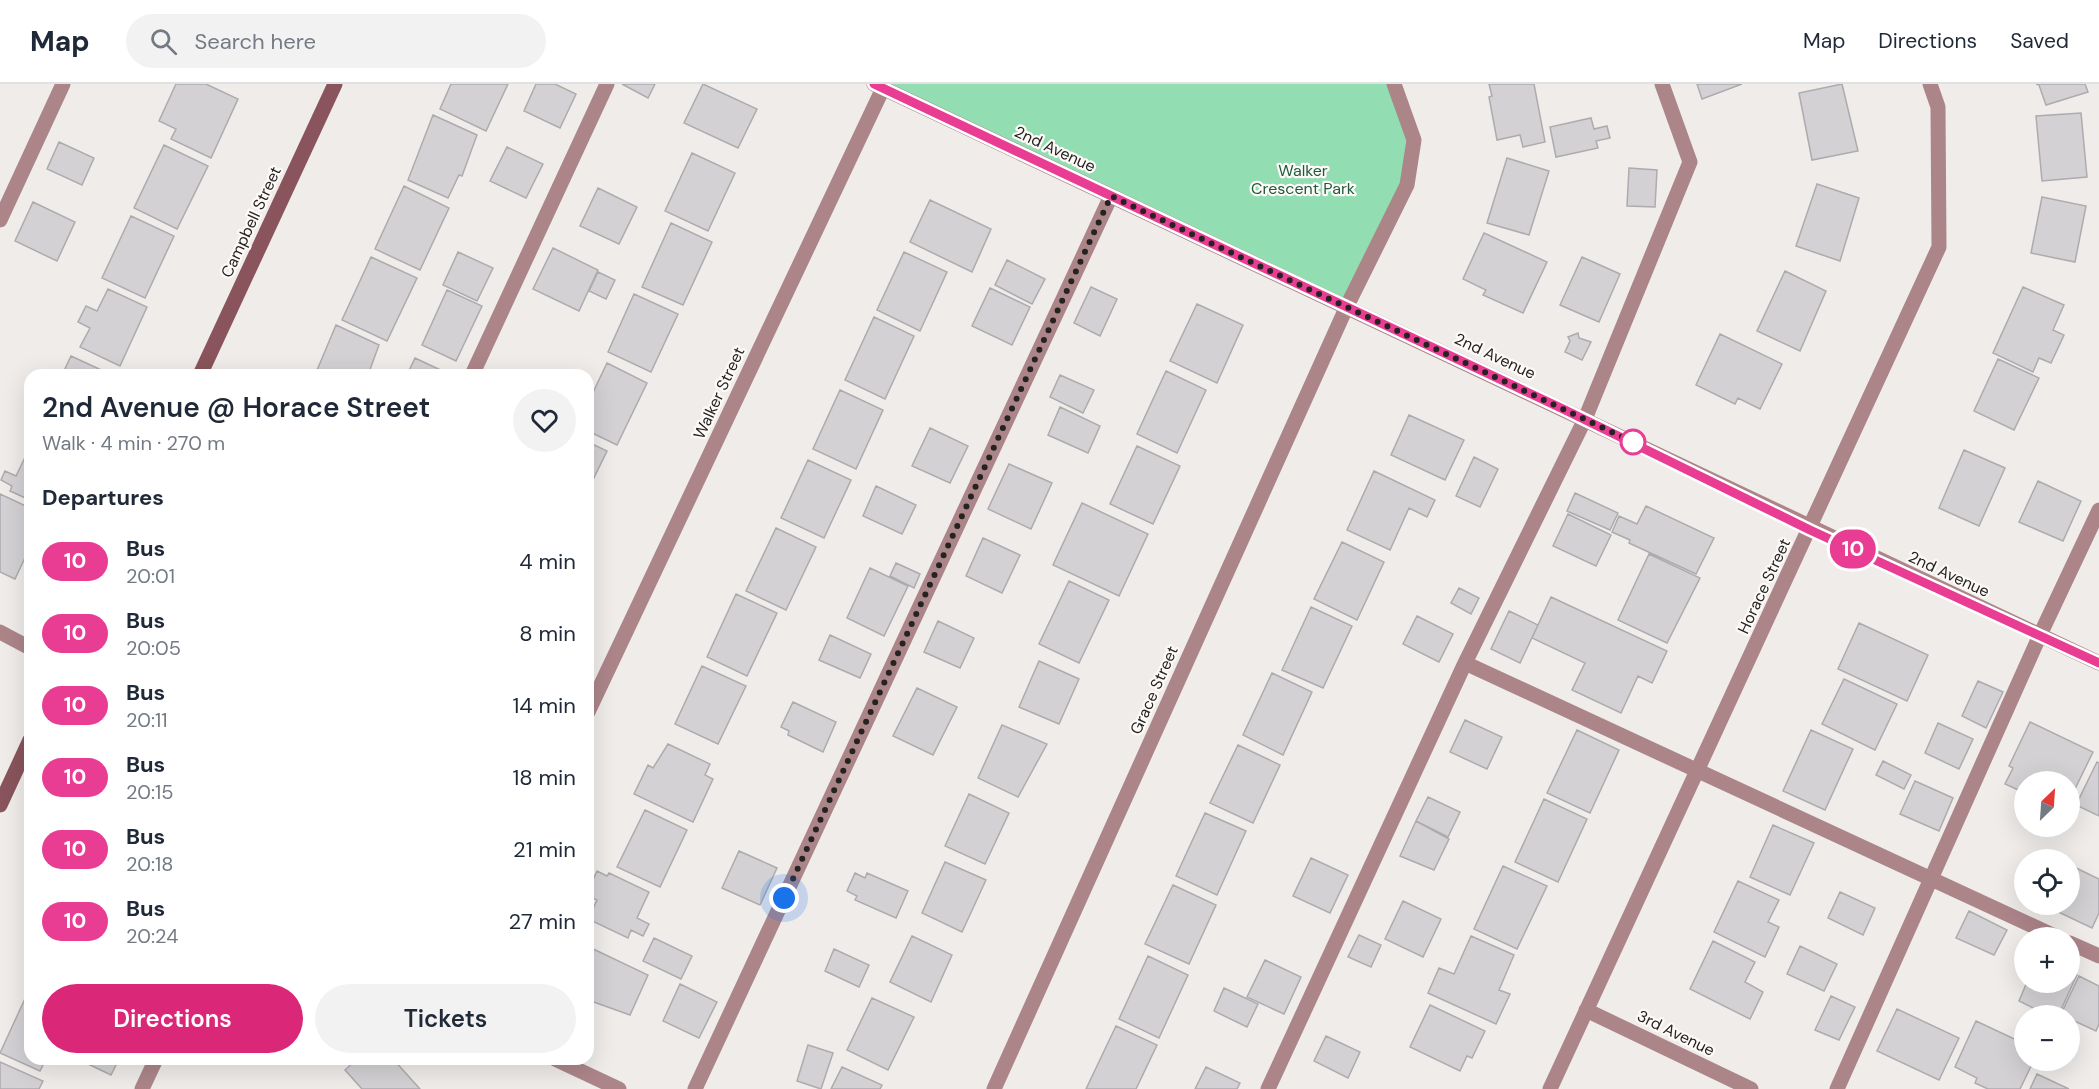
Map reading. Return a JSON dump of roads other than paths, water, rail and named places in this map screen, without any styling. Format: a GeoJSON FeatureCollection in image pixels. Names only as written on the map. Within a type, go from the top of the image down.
{"type":"FeatureCollection","features":[{"type":"Feature","properties":{"kind":"street"},"geometry":{"type":"LineString","coordinates":[[0,220],[63,84]]}},
{"type":"Feature","properties":{"kind":"street","name":"Campbell Street"},"geometry":{"type":"LineString","coordinates":[[203,369],[335,84]]}},
{"type":"Feature","properties":{"kind":"street"},"geometry":{"type":"LineString","coordinates":[[475,369],[607,84]]}},
{"type":"Feature","properties":{"kind":"street","name":"Grace Street"},"geometry":{"type":"LineString","coordinates":[[994,1089],[1347,306],[1407,185],[1414,140],[1394,84]]}},
{"type":"Feature","properties":{"kind":"street"},"geometry":{"type":"LineString","coordinates":[[1268,1089],[1465,663],[1585,419],[1690,162],[1662,84]]}},
{"type":"Feature","properties":{"kind":"street","name":"Horace Street"},"geometry":{"type":"LineString","coordinates":[[1550,1089],[1939,247],[1938,107],[1930,84]]}},
{"type":"Feature","properties":{"kind":"street","name":"2nd Avenue"},"geometry":{"type":"LineString","coordinates":[[881,86],[1585,419],[1810,530],[2099,663]]}},
{"type":"Feature","properties":{"kind":"street","name":"Walker Street"},"geometry":{"type":"LineString","coordinates":[[594,699],[881,86]]}},
{"type":"Feature","properties":{"kind":"street"},"geometry":{"type":"LineString","coordinates":[[695,1089],[1111,196]]}},
{"type":"Feature","properties":{"kind":"street"},"geometry":{"type":"LineString","coordinates":[[1837,1089],[2040,635],[2099,510]]}},
{"type":"Feature","properties":{"kind":"street"},"geometry":{"type":"LineString","coordinates":[[0,632],[24,645]]}},
{"type":"Feature","properties":{"kind":"street"},"geometry":{"type":"LineString","coordinates":[[1465,663],[2035,927]]}},
{"type":"Feature","properties":{"kind":"street"},"geometry":{"type":"LineString","coordinates":[[0,805],[24,753]]}},
{"type":"Feature","properties":{"kind":"street"},"geometry":{"type":"LineString","coordinates":[[2080,947],[2099,956]]}},
{"type":"Feature","properties":{"kind":"street","name":"3rd Avenue"},"geometry":{"type":"LineString","coordinates":[[1586,1010],[1751,1089]]}},
{"type":"Feature","properties":{"kind":"street"},"geometry":{"type":"LineString","coordinates":[[142,1089],[153,1065]]}},
{"type":"Feature","properties":{"kind":"street"},"geometry":{"type":"LineString","coordinates":[[568,1065],[619,1089]]}},
{"type":"Feature","properties":{"kind":"park label","name":"Walker Crescent Park"},"geometry":{"type":"Point","coordinates":[1303,179]}}]}
